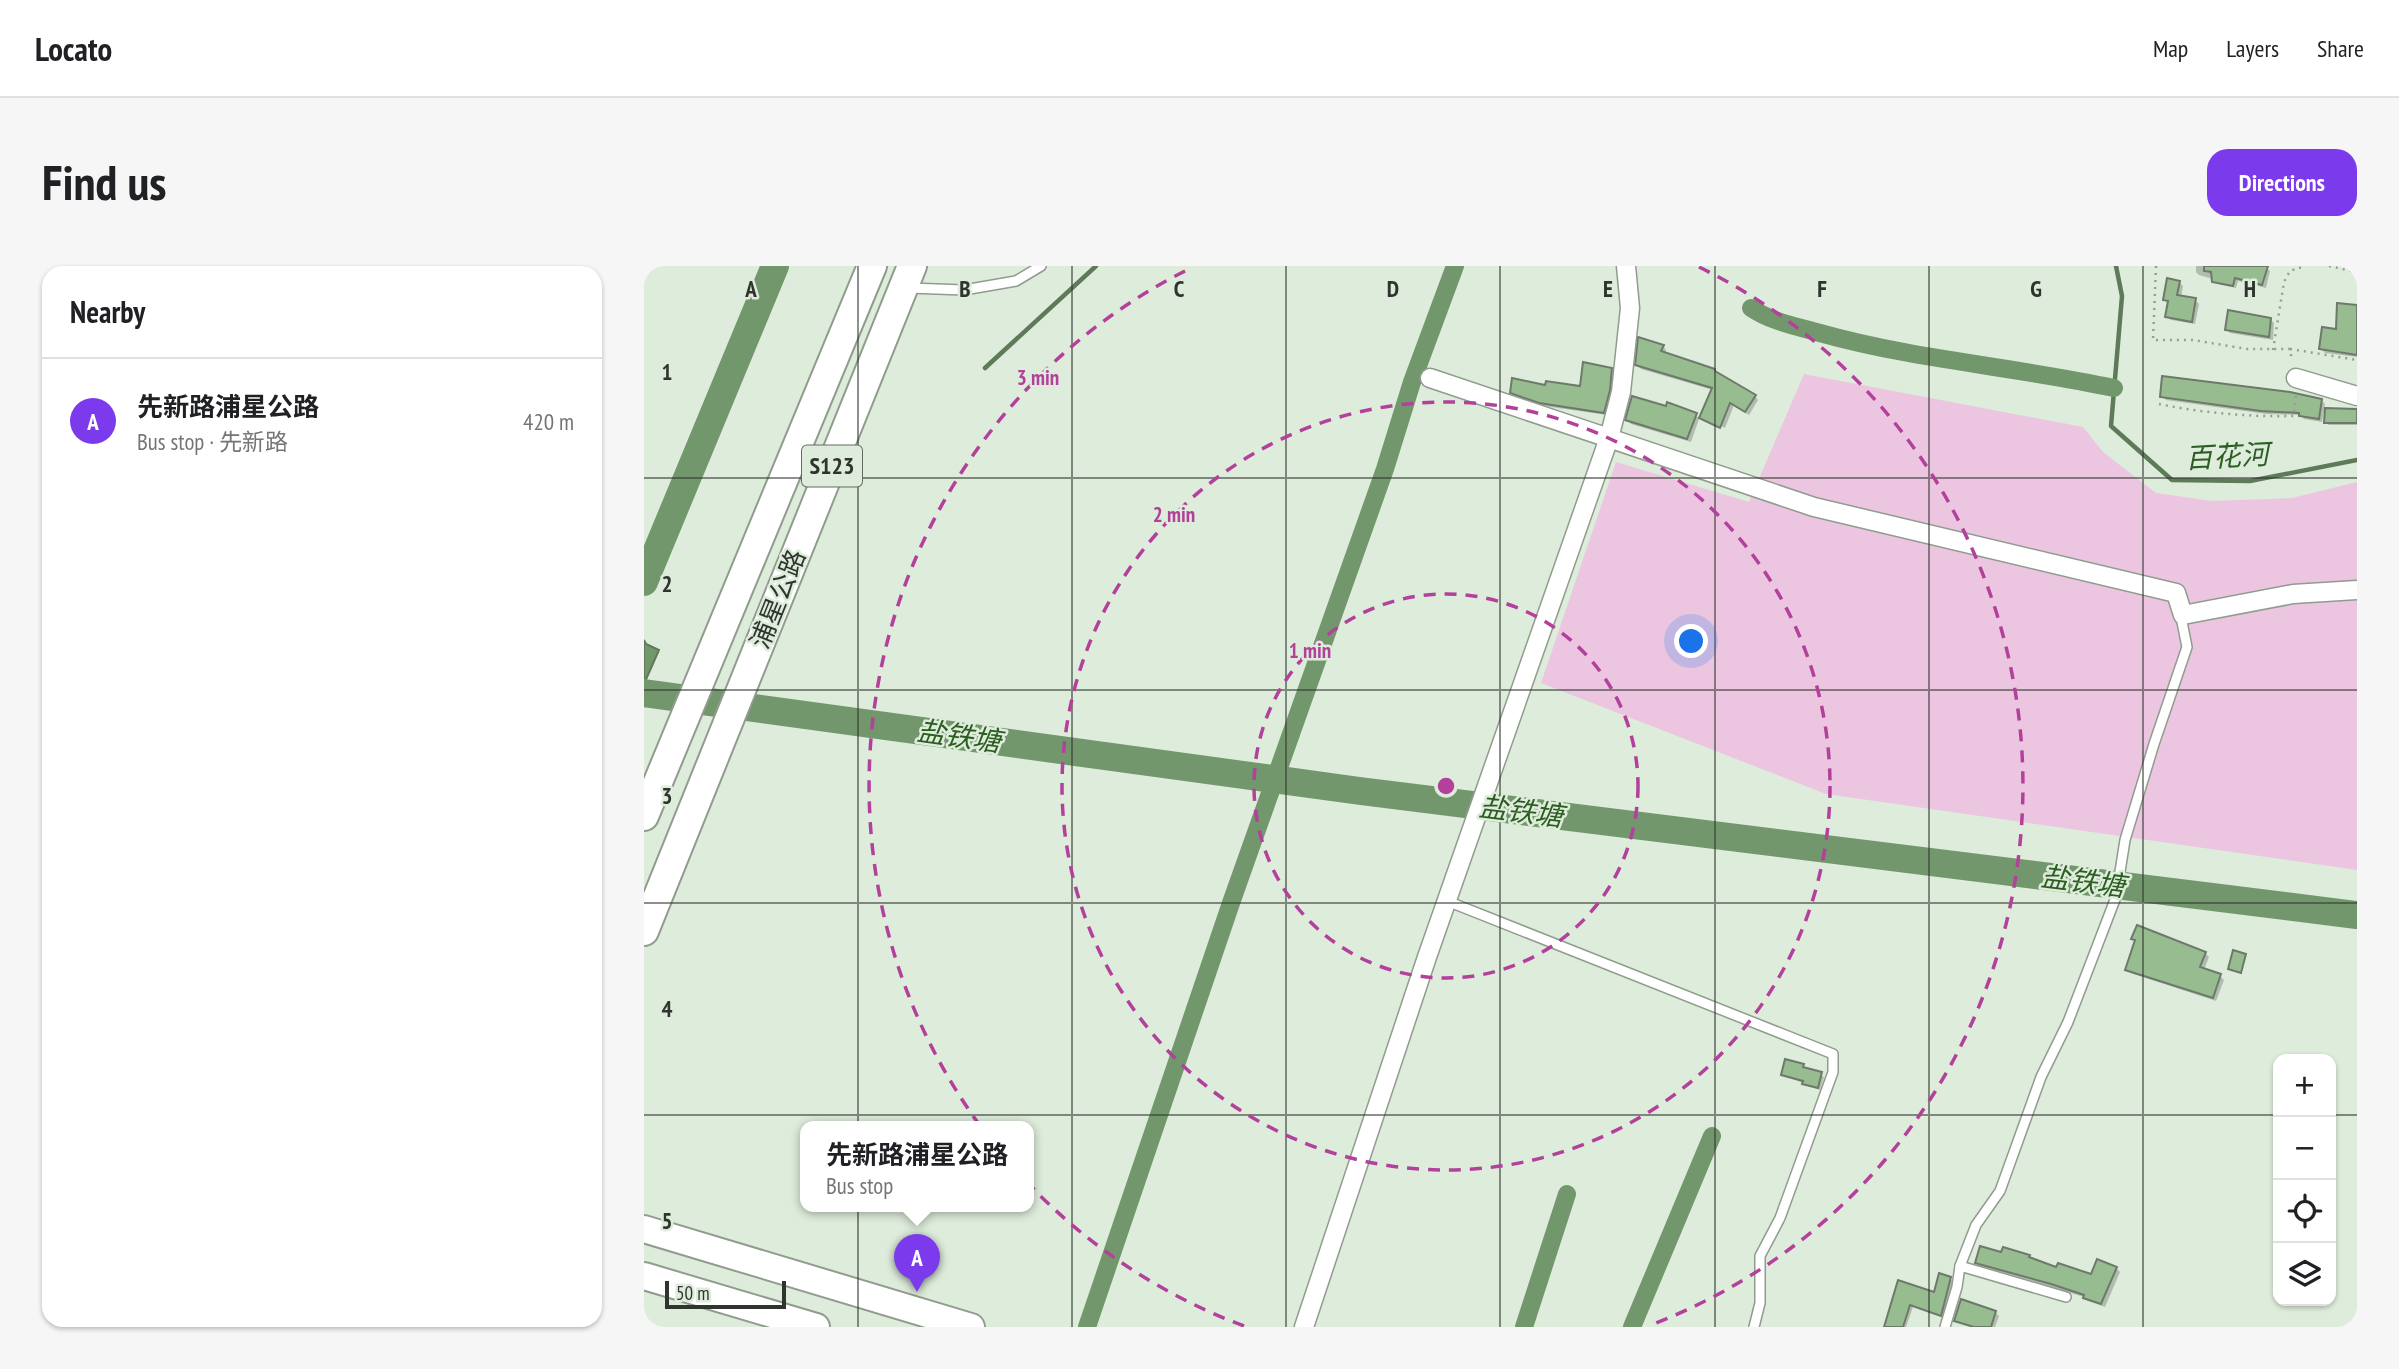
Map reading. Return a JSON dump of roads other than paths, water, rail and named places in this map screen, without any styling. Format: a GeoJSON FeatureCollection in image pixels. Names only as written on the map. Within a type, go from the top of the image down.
{"type":"FeatureCollection","features":[{"type":"Feature","properties":{"kind":"main road","name":"浦星公路"},"geometry":{"type":"LineString","coordinates":[[644,816],[872,266]]}},
{"type":"Feature","properties":{"kind":"main road","name":"浦星公路"},"geometry":{"type":"LineString","coordinates":[[644,931],[908,277]]}},
{"type":"Feature","properties":{"kind":"main road"},"geometry":{"type":"LineString","coordinates":[[644,1228],[971,1327]]}},
{"type":"Feature","properties":{"kind":"main road"},"geometry":{"type":"LineString","coordinates":[[644,1276],[816,1327]]}},
{"type":"Feature","properties":{"kind":"street"},"geometry":{"type":"LineString","coordinates":[[1304,1327],[1447,901],[1609,438],[1621,392],[1630,308],[1626,266]]}},
{"type":"Feature","properties":{"kind":"street"},"geometry":{"type":"LineString","coordinates":[[1430,378],[1814,507],[2176,593],[2183,615],[2293,594],[2357,590]]}},
{"type":"Feature","properties":{"kind":"street"},"geometry":{"type":"LineString","coordinates":[[2296,378],[2357,396]]}},
{"type":"Feature","properties":{"kind":"lane"},"geometry":{"type":"LineString","coordinates":[[908,277],[964,290],[1016,281],[1041,266]]}},
{"type":"Feature","properties":{"kind":"lane"},"geometry":{"type":"LineString","coordinates":[[1945,1327],[1957,1287],[1960,1266],[1976,1225],[2000,1191],[2041,1077],[2068,1022],[2116,897],[2125,841],[2187,647],[2176,593]]}},
{"type":"Feature","properties":{"kind":"lane"},"geometry":{"type":"LineString","coordinates":[[1447,901],[1833,1054],[1833,1072],[1829,1085],[1780,1218],[1760,1256],[1760,1303],[1754,1327]]}},
{"type":"Feature","properties":{"kind":"lane"},"geometry":{"type":"LineString","coordinates":[[1960,1266],[2066,1297]]}},
{"type":"Feature","properties":{"kind":"waterway"},"geometry":{"type":"LineString","coordinates":[[644,582],[775,266]]}},
{"type":"Feature","properties":{"kind":"waterway","name":"百花河"},"geometry":{"type":"LineString","coordinates":[[985,368],[1096,266]]}},
{"type":"Feature","properties":{"kind":"waterway"},"geometry":{"type":"LineString","coordinates":[[1087,1327],[1231,903],[1455,266]]}},
{"type":"Feature","properties":{"kind":"waterway","name":"百花河"},"geometry":{"type":"LineString","coordinates":[[2116,266],[2122,296],[2111,426],[2172,480],[2250,481],[2357,460]]}},
{"type":"Feature","properties":{"kind":"waterway"},"geometry":{"type":"LineString","coordinates":[[1751,308],[1784,323],[1856,342],[2114,388]]}},
{"type":"Feature","properties":{"kind":"waterway","name":"盐铁塘"},"geometry":{"type":"LineString","coordinates":[[644,693],[1360,791],[2357,915]]}},
{"type":"Feature","properties":{"kind":"waterway"},"geometry":{"type":"LineString","coordinates":[[1632,1327],[1712,1136]]}},
{"type":"Feature","properties":{"kind":"waterway"},"geometry":{"type":"LineString","coordinates":[[1524,1327],[1567,1194]]}},
{"type":"Feature","properties":{"kind":"place","name":"先新路浦星公路"},"geometry":{"type":"Point","coordinates":[917,1292]}}]}
